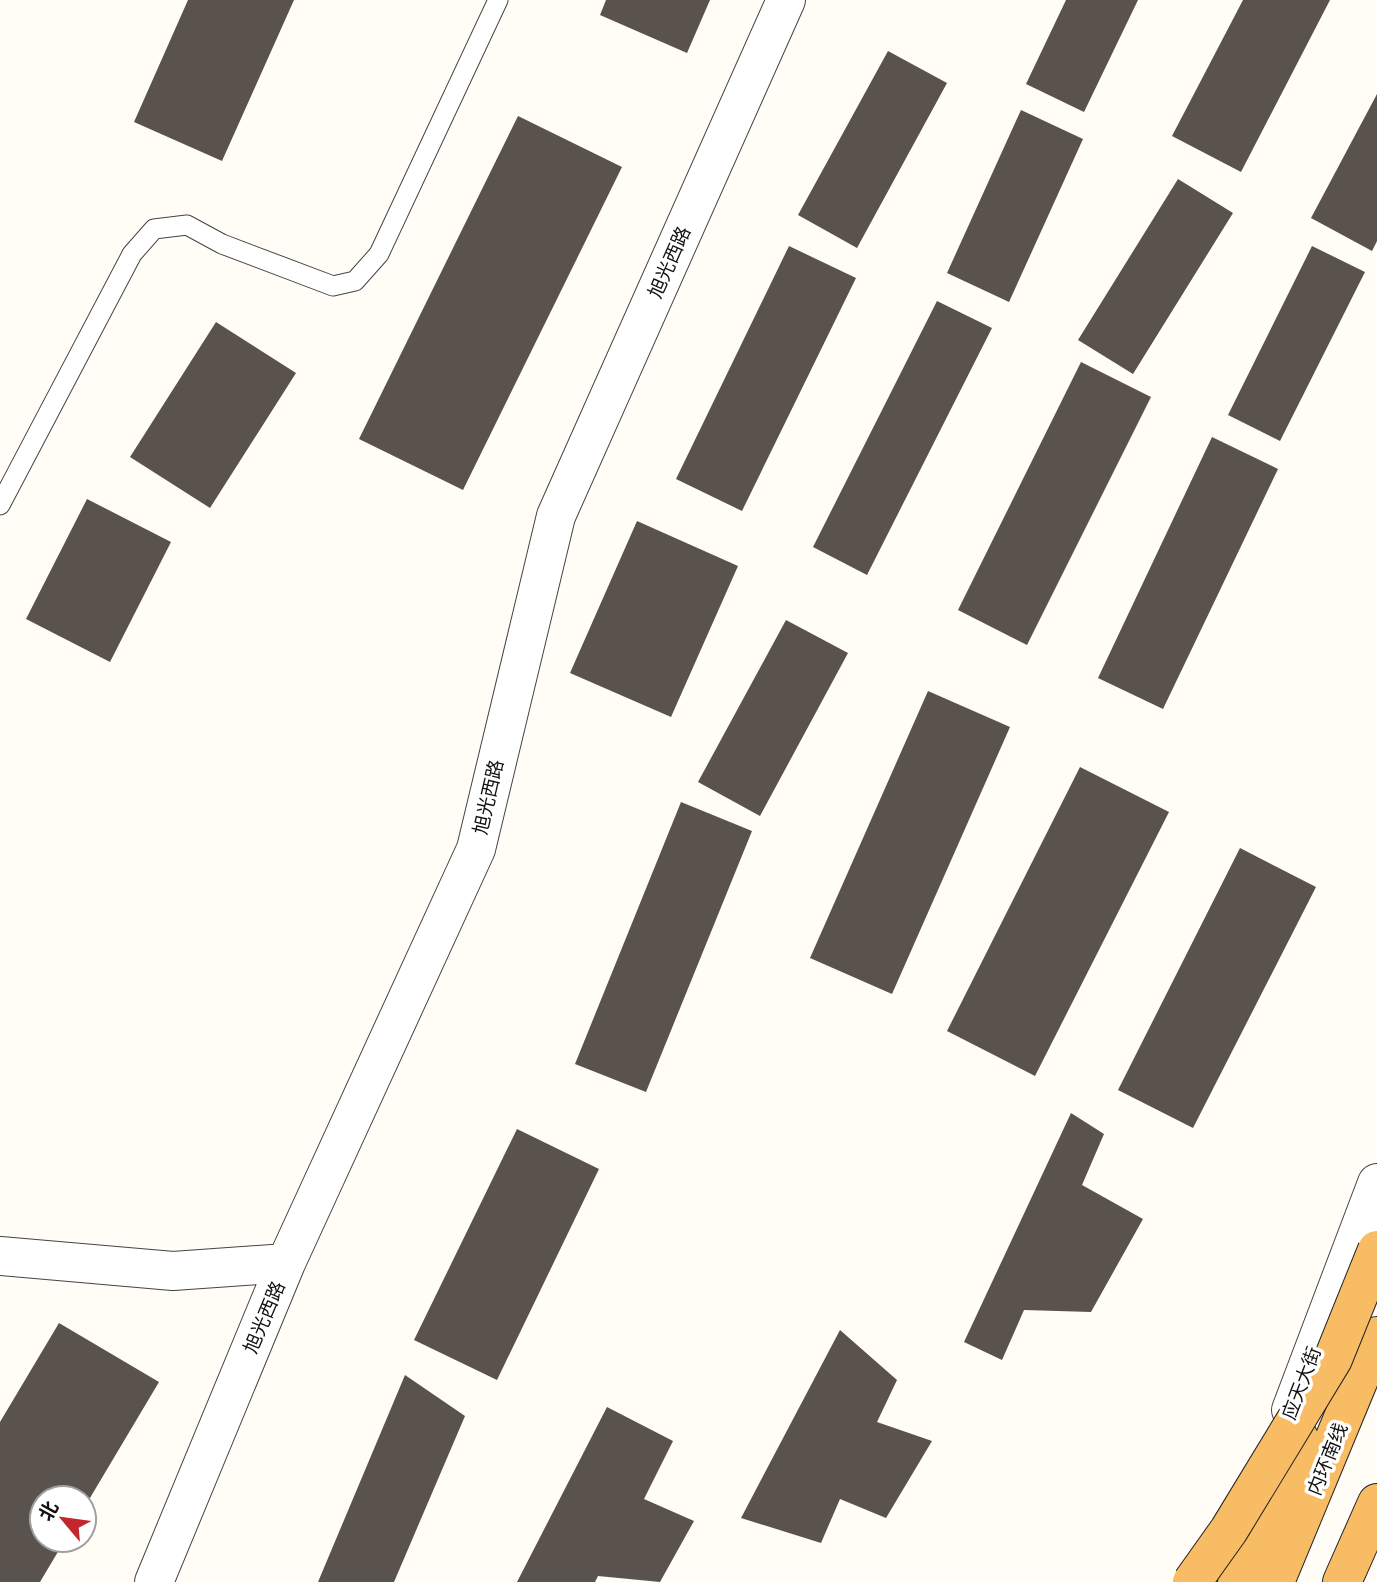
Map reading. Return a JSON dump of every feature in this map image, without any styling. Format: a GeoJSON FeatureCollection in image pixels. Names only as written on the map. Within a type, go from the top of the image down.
{"type":"FeatureCollection","features":[{"type":"Feature","properties":{"kind":"highway"},"geometry":{"type":"LineString","coordinates":[[1237,1582],[1334,1359],[1377,1250]]}},
{"type":"Feature","properties":{"kind":"highway","name":"内环南线"},"geometry":{"type":"LineString","coordinates":[[1275,1582],[1377,1336]]}},
{"type":"Feature","properties":{"kind":"highway"},"geometry":{"type":"LineString","coordinates":[[1192,1582],[1229,1530],[1334,1359]]}},
{"type":"Feature","properties":{"kind":"highway"},"geometry":{"type":"LineString","coordinates":[[1342,1582],[1377,1503]]}},
{"type":"Feature","properties":{"kind":"street","name":"旭光西路"},"geometry":{"type":"LineString","coordinates":[[154,1582],[286,1263],[476,849],[556,516],[786,0]]}},
{"type":"Feature","properties":{"kind":"street","name":"应天大街"},"geometry":{"type":"LineString","coordinates":[[1226,1582],[1377,1183]]}},
{"type":"Feature","properties":{"kind":"street"},"geometry":{"type":"LineString","coordinates":[[0,1256],[173,1271],[286,1263]]}},
{"type":"Feature","properties":{"kind":"lane"},"geometry":{"type":"LineString","coordinates":[[0,505],[132,254],[154,229],[187,225],[222,244],[333,286],[355,281],[379,254],[498,0]]}},
{"type":"Feature","properties":{"kind":"building"},"geometry":{"type":"Polygon","coordinates":[[[188,0],[294,0],[222,161],[134,122],[188,0]]]}},
{"type":"Feature","properties":{"kind":"building"},"geometry":{"type":"Polygon","coordinates":[[[606,0],[710,0],[687,53],[600,15],[606,0]]]}},
{"type":"Feature","properties":{"kind":"building"},"geometry":{"type":"Polygon","coordinates":[[[1066,0],[1138,0],[1084,112],[1026,84],[1066,0]]]}},
{"type":"Feature","properties":{"kind":"building"},"geometry":{"type":"Polygon","coordinates":[[[1243,0],[1330,0],[1241,172],[1172,136],[1243,0]]]}},
{"type":"Feature","properties":{"kind":"building"},"geometry":{"type":"Polygon","coordinates":[[[888,51],[947,83],[857,248],[798,215],[888,51]]]}},
{"type":"Feature","properties":{"kind":"building"},"geometry":{"type":"Polygon","coordinates":[[[1377,94],[1377,241],[1372,251],[1311,218],[1377,94]]]}},
{"type":"Feature","properties":{"kind":"building"},"geometry":{"type":"Polygon","coordinates":[[[1021,110],[1083,139],[1009,302],[947,273],[1021,110]]]}},
{"type":"Feature","properties":{"kind":"building"},"geometry":{"type":"Polygon","coordinates":[[[518,116],[622,167],[463,490],[359,439],[518,116]]]}},
{"type":"Feature","properties":{"kind":"building"},"geometry":{"type":"Polygon","coordinates":[[[1178,179],[1233,213],[1133,374],[1078,340],[1178,179]]]}},
{"type":"Feature","properties":{"kind":"building"},"geometry":{"type":"Polygon","coordinates":[[[789,246],[856,278],[742,511],[676,479],[789,246]]]}},
{"type":"Feature","properties":{"kind":"building"},"geometry":{"type":"Polygon","coordinates":[[[1312,246],[1365,272],[1280,441],[1228,415],[1312,246]]]}},
{"type":"Feature","properties":{"kind":"building"},"geometry":{"type":"Polygon","coordinates":[[[937,301],[992,328],[867,575],[813,547],[937,301]]]}},
{"type":"Feature","properties":{"kind":"building"},"geometry":{"type":"Polygon","coordinates":[[[216,322],[296,373],[210,508],[130,457],[216,322]]]}},
{"type":"Feature","properties":{"kind":"building"},"geometry":{"type":"Polygon","coordinates":[[[1081,362],[1151,397],[1027,645],[958,610],[1081,362]]]}},
{"type":"Feature","properties":{"kind":"building"},"geometry":{"type":"Polygon","coordinates":[[[1212,437],[1278,469],[1163,709],[1098,678],[1212,437]]]}},
{"type":"Feature","properties":{"kind":"building"},"geometry":{"type":"Polygon","coordinates":[[[87,499],[171,542],[110,662],[26,619],[87,499]]]}},
{"type":"Feature","properties":{"kind":"building"},"geometry":{"type":"Polygon","coordinates":[[[637,521],[738,566],[671,717],[570,673],[637,521]]]}},
{"type":"Feature","properties":{"kind":"building"},"geometry":{"type":"Polygon","coordinates":[[[786,620],[848,653],[760,816],[698,782],[786,620]]]}},
{"type":"Feature","properties":{"kind":"building"},"geometry":{"type":"Polygon","coordinates":[[[928,691],[1010,727],[892,994],[810,958],[928,691]]]}},
{"type":"Feature","properties":{"kind":"building"},"geometry":{"type":"Polygon","coordinates":[[[1080,767],[1169,812],[1035,1076],[947,1031],[1080,767]]]}},
{"type":"Feature","properties":{"kind":"building"},"geometry":{"type":"Polygon","coordinates":[[[681,802],[752,831],[646,1092],[575,1064],[681,802]]]}},
{"type":"Feature","properties":{"kind":"building"},"geometry":{"type":"Polygon","coordinates":[[[1240,848],[1316,887],[1193,1128],[1118,1090],[1240,848]]]}},
{"type":"Feature","properties":{"kind":"building"},"geometry":{"type":"Polygon","coordinates":[[[1071,1113],[1104,1134],[1082,1185],[1143,1219],[1091,1312],[1024,1310],[1002,1360],[964,1342],[1071,1113]]]}},
{"type":"Feature","properties":{"kind":"building"},"geometry":{"type":"Polygon","coordinates":[[[517,1129],[599,1169],[497,1380],[414,1340],[517,1129]]]}},
{"type":"Feature","properties":{"kind":"building"},"geometry":{"type":"Polygon","coordinates":[[[59,1323],[159,1382],[98,1484],[28,1484],[28,1554],[57,1554],[40,1582],[0,1582],[0,1422],[59,1323]]]}},
{"type":"Feature","properties":{"kind":"building"},"geometry":{"type":"Polygon","coordinates":[[[840,1330],[897,1380],[877,1422],[932,1441],[886,1518],[840,1499],[821,1543],[741,1518],[840,1330]]]}},
{"type":"Feature","properties":{"kind":"building"},"geometry":{"type":"Polygon","coordinates":[[[405,1375],[465,1416],[394,1582],[318,1582],[405,1375]]]}},
{"type":"Feature","properties":{"kind":"building"},"geometry":{"type":"Polygon","coordinates":[[[607,1407],[673,1441],[644,1499],[694,1521],[660,1582],[598,1576],[595,1582],[517,1582],[607,1407]]]}}]}
